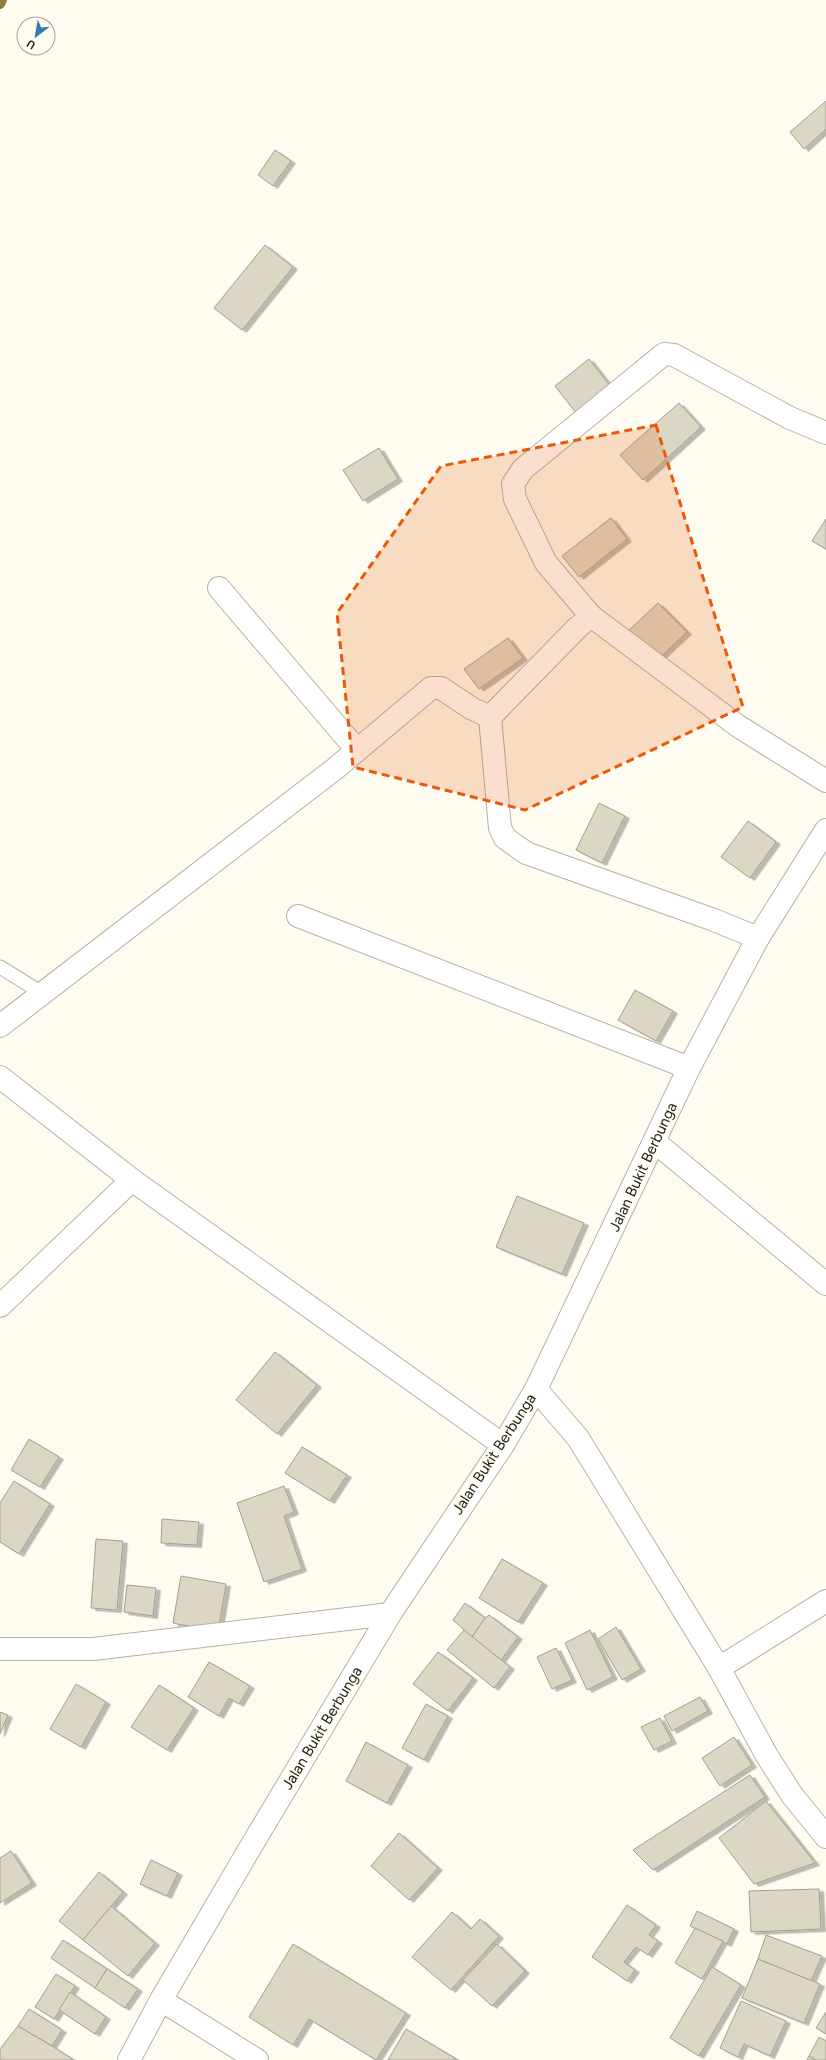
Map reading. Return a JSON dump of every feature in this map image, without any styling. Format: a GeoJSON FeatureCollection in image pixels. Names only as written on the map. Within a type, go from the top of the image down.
{"type":"FeatureCollection","features":[{"type":"Feature","properties":{"kind":"street"},"geometry":{"type":"LineString","coordinates":[[826,433],[790,418],[674,355],[664,354],[523,469],[513,484],[517,504],[546,563],[591,616],[738,726],[826,781]]}},
{"type":"Feature","properties":{"kind":"street"},"geometry":{"type":"LineString","coordinates":[[219,588],[357,750]]}},
{"type":"Feature","properties":{"kind":"street"},"geometry":{"type":"LineString","coordinates":[[591,616],[577,628],[490,717],[500,828],[505,838],[526,853],[714,920],[758,938]]}},
{"type":"Feature","properties":{"kind":"street"},"geometry":{"type":"LineString","coordinates":[[0,1026],[357,750],[431,688],[441,688],[471,708],[490,717]]}},
{"type":"Feature","properties":{"kind":"street","name":"Jalan Bukit Berbunga"},"geometry":{"type":"LineString","coordinates":[[129,2060],[161,2000],[390,1614],[503,1445],[536,1389],[689,1068],[758,938],[826,830]]}},
{"type":"Feature","properties":{"kind":"street"},"geometry":{"type":"LineString","coordinates":[[298,916],[689,1068]]}},
{"type":"Feature","properties":{"kind":"street"},"geometry":{"type":"LineString","coordinates":[[0,1077],[132,1180],[503,1445]]}},
{"type":"Feature","properties":{"kind":"street"},"geometry":{"type":"LineString","coordinates":[[655,1142],[826,1284]]}},
{"type":"Feature","properties":{"kind":"street"},"geometry":{"type":"LineString","coordinates":[[0,1306],[132,1180]]}},
{"type":"Feature","properties":{"kind":"street"},"geometry":{"type":"LineString","coordinates":[[536,1389],[578,1438],[719,1668],[767,1756],[792,1795],[824,1831]]}},
{"type":"Feature","properties":{"kind":"street"},"geometry":{"type":"LineString","coordinates":[[719,1668],[826,1601]]}},
{"type":"Feature","properties":{"kind":"street"},"geometry":{"type":"LineString","coordinates":[[0,1650],[93,1649],[390,1614]]}},
{"type":"Feature","properties":{"kind":"street"},"geometry":{"type":"LineString","coordinates":[[161,2000],[257,2060]]}},
{"type":"Feature","properties":{"kind":"lane"},"geometry":{"type":"LineString","coordinates":[[0,967],[42,994]]}},
{"type":"Feature","properties":{"kind":"highlighted area"},"geometry":{"type":"Polygon","coordinates":[[[656,425],[743,707],[525,810],[353,767],[337,613],[441,466],[656,425]]]}},
{"type":"Feature","properties":{"kind":"building"},"geometry":{"type":"Polygon","coordinates":[[[826,101],[826,129],[804,149],[790,132],[826,101]]]}},
{"type":"Feature","properties":{"kind":"building"},"geometry":{"type":"Polygon","coordinates":[[[275,150],[291,161],[273,186],[258,175],[275,150]]]}},
{"type":"Feature","properties":{"kind":"building"},"geometry":{"type":"Polygon","coordinates":[[[265,245],[293,267],[242,330],[214,308],[265,245]]]}},
{"type":"Feature","properties":{"kind":"building"},"geometry":{"type":"Polygon","coordinates":[[[589,359],[611,387],[576,413],[555,386],[589,359]]]}},
{"type":"Feature","properties":{"kind":"building"},"geometry":{"type":"Polygon","coordinates":[[[679,403],[701,427],[643,480],[620,455],[679,403]]]}},
{"type":"Feature","properties":{"kind":"building"},"geometry":{"type":"Polygon","coordinates":[[[379,448],[398,479],[363,501],[343,470],[379,448]]]}},
{"type":"Feature","properties":{"kind":"building"},"geometry":{"type":"Polygon","coordinates":[[[611,518],[627,539],[579,577],[562,556],[611,518]]]}},
{"type":"Feature","properties":{"kind":"building"},"geometry":{"type":"Polygon","coordinates":[[[826,519],[826,549],[812,541],[826,519]]]}},
{"type":"Feature","properties":{"kind":"building"},"geometry":{"type":"Polygon","coordinates":[[[658,603],[687,632],[654,663],[626,633],[658,603]]]}},
{"type":"Feature","properties":{"kind":"building"},"geometry":{"type":"Polygon","coordinates":[[[508,638],[523,658],[479,689],[464,669],[508,638]]]}},
{"type":"Feature","properties":{"kind":"building"},"geometry":{"type":"Polygon","coordinates":[[[599,803],[625,816],[602,863],[576,850],[599,803]]]}},
{"type":"Feature","properties":{"kind":"building"},"geometry":{"type":"Polygon","coordinates":[[[748,821],[776,842],[750,878],[721,857],[748,821]]]}},
{"type":"Feature","properties":{"kind":"building"},"geometry":{"type":"Polygon","coordinates":[[[635,990],[673,1011],[656,1041],[618,1020],[635,990]]]}},
{"type":"Feature","properties":{"kind":"building"},"geometry":{"type":"Polygon","coordinates":[[[517,1196],[584,1223],[562,1274],[496,1247],[517,1196]]]}},
{"type":"Feature","properties":{"kind":"building"},"geometry":{"type":"Polygon","coordinates":[[[275,1352],[317,1385],[277,1434],[236,1400],[275,1352]]]}},
{"type":"Feature","properties":{"kind":"building"},"geometry":{"type":"Polygon","coordinates":[[[29,1439],[59,1457],[40,1487],[11,1470],[29,1439]]]}},
{"type":"Feature","properties":{"kind":"building"},"geometry":{"type":"Polygon","coordinates":[[[302,1447],[347,1475],[330,1501],[285,1473],[302,1447]]]}},
{"type":"Feature","properties":{"kind":"building"},"geometry":{"type":"Polygon","coordinates":[[[14,1481],[50,1504],[19,1554],[0,1542],[0,1503],[14,1481]]]}},
{"type":"Feature","properties":{"kind":"building"},"geometry":{"type":"Polygon","coordinates":[[[284,1486],[294,1512],[284,1516],[302,1569],[264,1582],[237,1503],[284,1486]]]}},
{"type":"Feature","properties":{"kind":"building"},"geometry":{"type":"Polygon","coordinates":[[[162,1519],[199,1522],[197,1545],[161,1543],[162,1519]]]}},
{"type":"Feature","properties":{"kind":"building"},"geometry":{"type":"Polygon","coordinates":[[[96,1539],[123,1541],[117,1610],[91,1608],[96,1539]]]}},
{"type":"Feature","properties":{"kind":"building"},"geometry":{"type":"Polygon","coordinates":[[[502,1559],[543,1583],[518,1622],[479,1598],[502,1559]]]}},
{"type":"Feature","properties":{"kind":"building"},"geometry":{"type":"Polygon","coordinates":[[[181,1576],[226,1584],[218,1632],[173,1623],[181,1576]]]}},
{"type":"Feature","properties":{"kind":"building"},"geometry":{"type":"Polygon","coordinates":[[[127,1585],[156,1588],[153,1616],[124,1612],[127,1585]]]}},
{"type":"Feature","properties":{"kind":"building"},"geometry":{"type":"Polygon","coordinates":[[[465,1603],[485,1618],[472,1637],[453,1620],[465,1603]]]}},
{"type":"Feature","properties":{"kind":"building"},"geometry":{"type":"Polygon","coordinates":[[[489,1615],[518,1637],[501,1660],[472,1637],[485,1618],[489,1615]]]}},
{"type":"Feature","properties":{"kind":"building"},"geometry":{"type":"Polygon","coordinates":[[[616,1627],[641,1669],[622,1680],[598,1639],[616,1627]]]}},
{"type":"Feature","properties":{"kind":"building"},"geometry":{"type":"Polygon","coordinates":[[[464,1630],[510,1667],[494,1688],[447,1650],[464,1630]]]}},
{"type":"Feature","properties":{"kind":"building"},"geometry":{"type":"Polygon","coordinates":[[[590,1630],[613,1677],[587,1690],[565,1643],[590,1630]]]}},
{"type":"Feature","properties":{"kind":"building"},"geometry":{"type":"Polygon","coordinates":[[[556,1648],[572,1680],[552,1689],[537,1657],[556,1648]]]}},
{"type":"Feature","properties":{"kind":"building"},"geometry":{"type":"Polygon","coordinates":[[[438,1652],[473,1678],[448,1711],[413,1684],[438,1652]]]}},
{"type":"Feature","properties":{"kind":"building"},"geometry":{"type":"Polygon","coordinates":[[[209,1662],[250,1686],[239,1704],[229,1698],[219,1716],[188,1697],[209,1662]]]}},
{"type":"Feature","properties":{"kind":"building"},"geometry":{"type":"Polygon","coordinates":[[[76,1684],[106,1702],[81,1747],[50,1729],[76,1684]]]}},
{"type":"Feature","properties":{"kind":"building"},"geometry":{"type":"Polygon","coordinates":[[[159,1685],[194,1708],[167,1750],[131,1727],[159,1685]]]}},
{"type":"Feature","properties":{"kind":"building"},"geometry":{"type":"Polygon","coordinates":[[[700,1697],[708,1711],[672,1731],[664,1716],[700,1697]]]}},
{"type":"Feature","properties":{"kind":"building"},"geometry":{"type":"Polygon","coordinates":[[[426,1704],[448,1716],[424,1760],[402,1748],[426,1704]]]}},
{"type":"Feature","properties":{"kind":"building"},"geometry":{"type":"Polygon","coordinates":[[[0,1712],[8,1715],[0,1734],[0,1712]]]}},
{"type":"Feature","properties":{"kind":"building"},"geometry":{"type":"Polygon","coordinates":[[[660,1718],[672,1741],[654,1750],[641,1727],[660,1718]]]}},
{"type":"Feature","properties":{"kind":"building"},"geometry":{"type":"Polygon","coordinates":[[[734,1737],[752,1765],[720,1786],[702,1758],[734,1737]]]}},
{"type":"Feature","properties":{"kind":"building"},"geometry":{"type":"Polygon","coordinates":[[[366,1742],[408,1765],[387,1803],[346,1781],[366,1742]]]}},
{"type":"Feature","properties":{"kind":"building"},"geometry":{"type":"Polygon","coordinates":[[[750,1775],[765,1797],[653,1870],[633,1850],[750,1775]]]}},
{"type":"Feature","properties":{"kind":"building"},"geometry":{"type":"Polygon","coordinates":[[[766,1801],[815,1863],[754,1884],[719,1838],[766,1801]]]}},
{"type":"Feature","properties":{"kind":"building"},"geometry":{"type":"Polygon","coordinates":[[[399,1833],[438,1868],[409,1900],[371,1866],[399,1833]]]}},
{"type":"Feature","properties":{"kind":"building"},"geometry":{"type":"Polygon","coordinates":[[[11,1851],[32,1883],[0,1903],[0,1858],[11,1851]]]}},
{"type":"Feature","properties":{"kind":"building"},"geometry":{"type":"Polygon","coordinates":[[[151,1860],[178,1873],[167,1896],[140,1884],[151,1860]]]}},
{"type":"Feature","properties":{"kind":"building"},"geometry":{"type":"Polygon","coordinates":[[[99,1872],[123,1892],[83,1940],[59,1921],[99,1872]]]}},
{"type":"Feature","properties":{"kind":"building"},"geometry":{"type":"Polygon","coordinates":[[[819,1889],[821,1929],[751,1932],[749,1891],[819,1889]]]}},
{"type":"Feature","properties":{"kind":"building"},"geometry":{"type":"Polygon","coordinates":[[[627,1905],[656,1925],[649,1935],[658,1941],[648,1955],[636,1947],[624,1962],[635,1970],[627,1981],[592,1957],[627,1905]]]}},
{"type":"Feature","properties":{"kind":"building"},"geometry":{"type":"Polygon","coordinates":[[[111,1906],[155,1943],[128,1976],[83,1940],[111,1906]]]}},
{"type":"Feature","properties":{"kind":"building"},"geometry":{"type":"Polygon","coordinates":[[[697,1911],[734,1929],[727,1944],[690,1926],[697,1911]]]}},
{"type":"Feature","properties":{"kind":"building"},"geometry":{"type":"Polygon","coordinates":[[[452,1912],[471,1929],[480,1919],[499,1936],[451,1990],[412,1957],[452,1912]]]}},
{"type":"Feature","properties":{"kind":"building"},"geometry":{"type":"Polygon","coordinates":[[[695,1928],[723,1941],[702,1979],[675,1963],[695,1928]]]}},
{"type":"Feature","properties":{"kind":"building"},"geometry":{"type":"Polygon","coordinates":[[[766,1935],[822,1956],[811,1981],[758,1959],[766,1935]]]}},
{"type":"Feature","properties":{"kind":"building"},"geometry":{"type":"Polygon","coordinates":[[[63,1940],[107,1969],[95,1988],[51,1958],[63,1940]]]}},
{"type":"Feature","properties":{"kind":"building"},"geometry":{"type":"Polygon","coordinates":[[[293,1944],[406,2013],[376,2060],[309,2019],[293,2045],[249,2017],[293,1944]]]}},
{"type":"Feature","properties":{"kind":"building"},"geometry":{"type":"Polygon","coordinates":[[[497,1944],[525,1971],[492,2006],[463,1980],[497,1944]]]}},
{"type":"Feature","properties":{"kind":"building"},"geometry":{"type":"Polygon","coordinates":[[[758,1959],[820,1984],[804,2023],[742,1998],[758,1959]]]}},
{"type":"Feature","properties":{"kind":"building"},"geometry":{"type":"Polygon","coordinates":[[[712,1967],[741,1985],[699,2056],[670,2038],[712,1967]]]}},
{"type":"Feature","properties":{"kind":"building"},"geometry":{"type":"Polygon","coordinates":[[[107,1969],[138,1989],[125,2008],[95,1988],[107,1969]]]}},
{"type":"Feature","properties":{"kind":"building"},"geometry":{"type":"Polygon","coordinates":[[[56,1974],[75,1986],[54,2019],[35,2007],[56,1974]]]}},
{"type":"Feature","properties":{"kind":"building"},"geometry":{"type":"Polygon","coordinates":[[[70,1992],[106,2017],[95,2034],[59,2010],[70,1992]]]}},
{"type":"Feature","properties":{"kind":"building"},"geometry":{"type":"Polygon","coordinates":[[[741,2001],[786,2021],[770,2056],[744,2044],[738,2057],[720,2048],[741,2001]]]}},
{"type":"Feature","properties":{"kind":"building"},"geometry":{"type":"Polygon","coordinates":[[[29,2009],[62,2030],[52,2046],[18,2026],[29,2009]]]}},
{"type":"Feature","properties":{"kind":"building"},"geometry":{"type":"Polygon","coordinates":[[[826,2012],[826,2034],[816,2028],[826,2012]]]}},
{"type":"Feature","properties":{"kind":"building"},"geometry":{"type":"Polygon","coordinates":[[[18,2026],[74,2060],[0,2060],[0,2049],[18,2026]]]}},
{"type":"Feature","properties":{"kind":"building"},"geometry":{"type":"Polygon","coordinates":[[[406,2029],[458,2060],[388,2060],[406,2029]]]}},
{"type":"Feature","properties":{"kind":"building"},"geometry":{"type":"Polygon","coordinates":[[[819,2037],[826,2041],[826,2060],[816,2060],[809,2056],[819,2037]]]}},
{"type":"Feature","properties":{"kind":"building"},"geometry":{"type":"Polygon","coordinates":[[[809,2056],[816,2060],[807,2060],[809,2056]]]}},
{"type":"Feature","properties":{"kind":"waterway"},"geometry":{"type":"LineString","coordinates":[[0,4],[2,0]]}}]}
